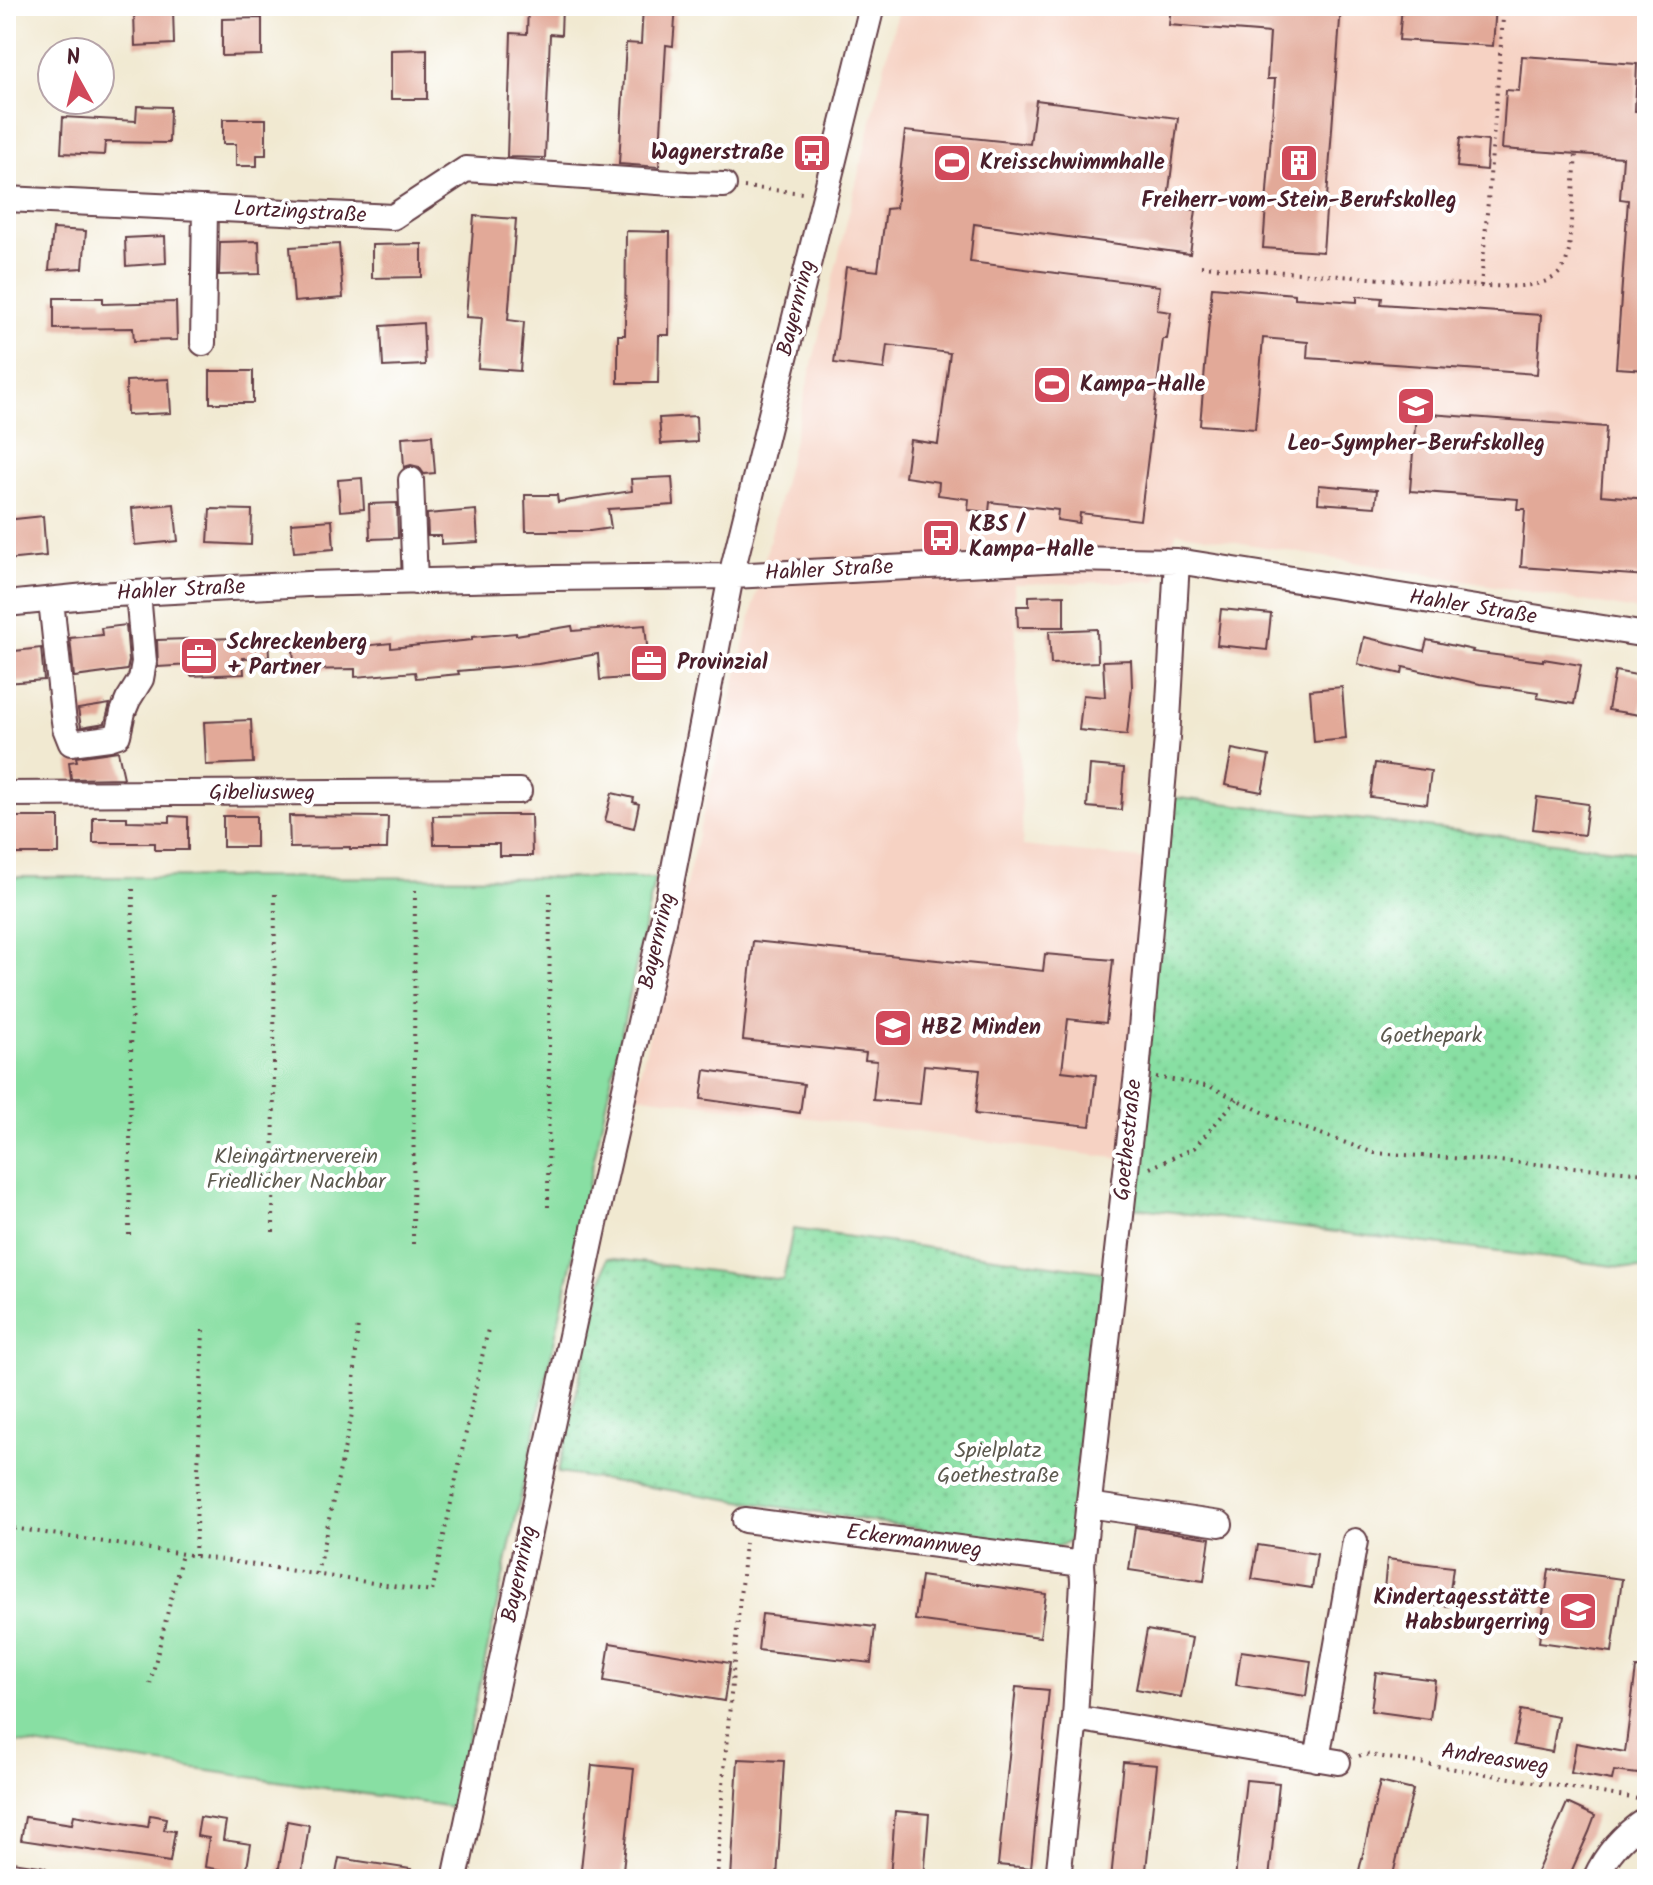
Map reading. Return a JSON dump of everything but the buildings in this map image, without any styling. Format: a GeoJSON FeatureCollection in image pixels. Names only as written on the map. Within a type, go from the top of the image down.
{"type":"FeatureCollection","features":[{"type":"Feature","properties":{"kind":"street","name":"Bayernring"},"geometry":{"type":"LineString","coordinates":[[455,1879],[605,1177],[668,899],[731,576],[872,6]]}},
{"type":"Feature","properties":{"kind":"street","name":"Lortzingstraße"},"geometry":{"type":"LineString","coordinates":[[6,199],[393,217],[466,169],[724,185]]}},
{"type":"Feature","properties":{"kind":"street"},"geometry":{"type":"LineString","coordinates":[[203,343],[205,208]]}},
{"type":"Feature","properties":{"kind":"street"},"geometry":{"type":"LineString","coordinates":[[411,480],[415,582]]}},
{"type":"Feature","properties":{"kind":"street","name":"Hahler Straße"},"geometry":{"type":"LineString","coordinates":[[6,604],[308,584],[731,576],[1068,559],[1177,561],[1647,635]]}},
{"type":"Feature","properties":{"kind":"street","name":"Goethestraße"},"geometry":{"type":"LineString","coordinates":[[1058,1879],[1075,1718],[1082,1564],[1137,1073],[1167,738],[1177,561]]}},
{"type":"Feature","properties":{"kind":"street"},"geometry":{"type":"LineString","coordinates":[[51,600],[63,714],[71,743],[118,735],[123,712],[141,679],[144,662],[138,593]]}},
{"type":"Feature","properties":{"kind":"street","name":"Gibeliusweg"},"geometry":{"type":"LineString","coordinates":[[6,794],[519,791]]}},
{"type":"Feature","properties":{"kind":"street"},"geometry":{"type":"LineString","coordinates":[[1088,1505],[1220,1524]]}},
{"type":"Feature","properties":{"kind":"street","name":"Eckermannweg"},"geometry":{"type":"LineString","coordinates":[[745,1520],[1082,1564]]}},
{"type":"Feature","properties":{"kind":"street"},"geometry":{"type":"LineString","coordinates":[[1075,1718],[1328,1760],[1355,1541]]}},
{"type":"Feature","properties":{"kind":"street"},"geometry":{"type":"LineString","coordinates":[[1595,1879],[1612,1850],[1644,1809]]}},
{"type":"Feature","properties":{"kind":"street"},"geometry":{"type":"LineString","coordinates":[[6,1874],[39,1879]]}},
{"type":"Feature","properties":{"kind":"path"},"geometry":{"type":"LineString","coordinates":[[1481,286],[1504,6]]}},
{"type":"Feature","properties":{"kind":"path"},"geometry":{"type":"LineString","coordinates":[[1201,266],[1481,286],[1544,283],[1559,274],[1566,264],[1576,154]]}},
{"type":"Feature","properties":{"kind":"path"},"geometry":{"type":"LineString","coordinates":[[724,185],[825,196]]}},
{"type":"Feature","properties":{"kind":"path"},"geometry":{"type":"LineString","coordinates":[[273,1232],[275,888]]}},
{"type":"Feature","properties":{"kind":"path"},"geometry":{"type":"LineString","coordinates":[[413,1244],[415,888]]}},
{"type":"Feature","properties":{"kind":"path"},"geometry":{"type":"LineString","coordinates":[[129,1235],[133,889]]}},
{"type":"Feature","properties":{"kind":"path"},"geometry":{"type":"LineString","coordinates":[[548,1207],[550,889]]}},
{"type":"Feature","properties":{"kind":"path"},"geometry":{"type":"LineString","coordinates":[[1137,1073],[1211,1087],[1273,1117],[1374,1153],[1647,1173]]}},
{"type":"Feature","properties":{"kind":"path"},"geometry":{"type":"LineString","coordinates":[[1125,1176],[1163,1164],[1194,1148],[1237,1099]]}},
{"type":"Feature","properties":{"kind":"path"},"geometry":{"type":"LineString","coordinates":[[317,1574],[352,1414],[358,1322]]}},
{"type":"Feature","properties":{"kind":"path"},"geometry":{"type":"LineString","coordinates":[[195,1556],[203,1329]]}},
{"type":"Feature","properties":{"kind":"path"},"geometry":{"type":"LineString","coordinates":[[6,1527],[432,1592],[488,1329]]}},
{"type":"Feature","properties":{"kind":"path"},"geometry":{"type":"LineString","coordinates":[[717,1879],[739,1598],[745,1558],[745,1520]]}},
{"type":"Feature","properties":{"kind":"path"},"geometry":{"type":"LineString","coordinates":[[150,1684],[182,1554]]}},
{"type":"Feature","properties":{"kind":"path","name":"Andreasweg"},"geometry":{"type":"LineString","coordinates":[[1328,1760],[1364,1754],[1644,1809]]}},
{"type":"Feature","properties":{"kind":"shaded area"},"geometry":{"type":"Polygon","coordinates":[[[899,6],[1647,6],[1647,612],[1177,532],[1157,581],[1014,584],[1023,846],[1150,860],[1122,1159],[635,1095],[899,6]]]}},
{"type":"Feature","properties":{"kind":"green space","name":"Goethepark"},"geometry":{"type":"Polygon","coordinates":[[[1170,797],[1647,853],[1647,1270],[1131,1207],[1170,797]]]}},
{"type":"Feature","properties":{"kind":"green space","name":"Kleingärtnerverein Friedlicher Nachbar"},"geometry":{"type":"Polygon","coordinates":[[[6,877],[655,878],[453,1807],[6,1741],[6,877]]]}},
{"type":"Feature","properties":{"kind":"green space","name":"Spielplatz Goethestraße"},"geometry":{"type":"Polygon","coordinates":[[[793,1229],[1110,1273],[1074,1532],[1067,1543],[1055,1547],[909,1527],[558,1473],[607,1258],[783,1280],[793,1229]]]}},
{"type":"Feature","properties":{"kind":"place","name":"Wagnerstraße"},"geometry":{"type":"Point","coordinates":[812,153]}},
{"type":"Feature","properties":{"kind":"place","name":"Kreisschwimmhalle"},"geometry":{"type":"Point","coordinates":[952,163]}},
{"type":"Feature","properties":{"kind":"place","name":"Freiherr-vom-Stein-Berufskolleg"},"geometry":{"type":"Point","coordinates":[1299,163]}},
{"type":"Feature","properties":{"kind":"place","name":"Kampa-Halle"},"geometry":{"type":"Point","coordinates":[1052,385]}},
{"type":"Feature","properties":{"kind":"place","name":"Leo-Sympher-Berufskolleg"},"geometry":{"type":"Point","coordinates":[1416,406]}},
{"type":"Feature","properties":{"kind":"place","name":"KBS / Kampa-Halle"},"geometry":{"type":"Point","coordinates":[941,538]}},
{"type":"Feature","properties":{"kind":"place","name":"Schreckenberg + Partner"},"geometry":{"type":"Point","coordinates":[199,656]}},
{"type":"Feature","properties":{"kind":"place","name":"Provinzial"},"geometry":{"type":"Point","coordinates":[649,663]}},
{"type":"Feature","properties":{"kind":"place","name":"HBZ Minden"},"geometry":{"type":"Point","coordinates":[893,1028]}},
{"type":"Feature","properties":{"kind":"place","name":"Kindertagesstätte Habsburgerring"},"geometry":{"type":"Point","coordinates":[1578,1611]}}]}
